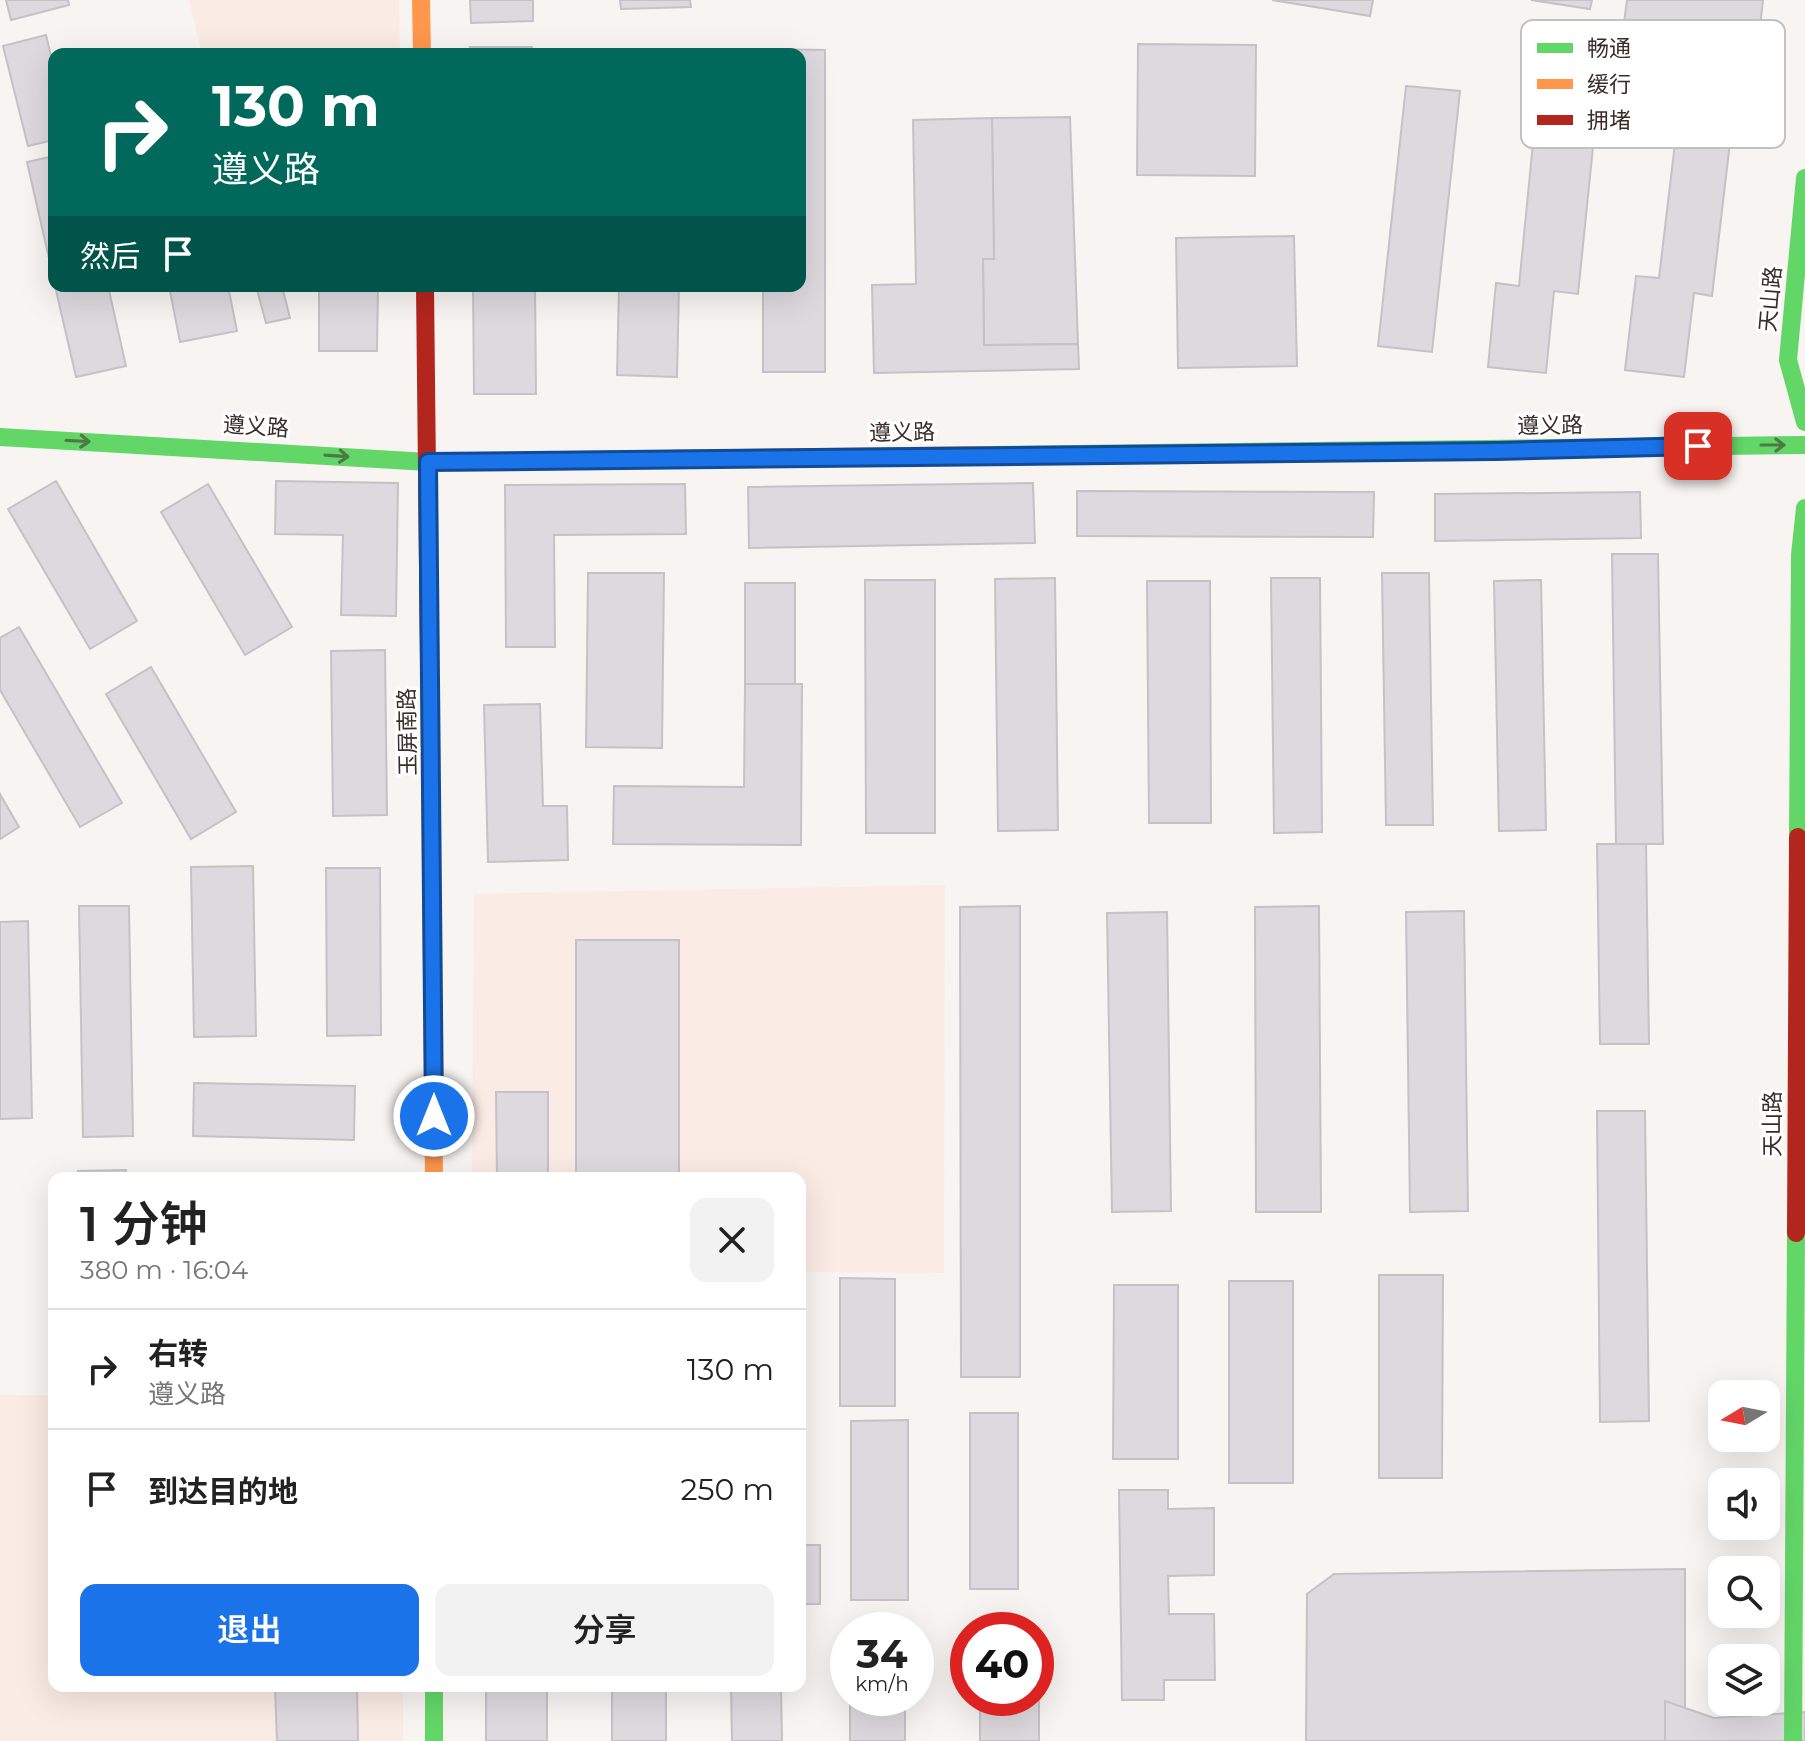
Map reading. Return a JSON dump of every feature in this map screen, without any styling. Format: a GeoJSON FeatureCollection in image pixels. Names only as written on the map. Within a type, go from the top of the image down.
{"type":"FeatureCollection","features":[{"type":"Feature","properties":{"kind":"street"},"geometry":{"type":"LineString","coordinates":[[421,0],[422,48]]}},
{"type":"Feature","properties":{"kind":"street","name":"天山路"},"geometry":{"type":"LineString","coordinates":[[1805,178],[1788,360],[1805,422]]}},
{"type":"Feature","properties":{"kind":"street","name":"玉屏南路"},"geometry":{"type":"LineString","coordinates":[[425,292],[434,1172]]}},
{"type":"Feature","properties":{"kind":"street","name":"遵义路"},"geometry":{"type":"LineString","coordinates":[[0,437],[428,462],[1805,445]]}},
{"type":"Feature","properties":{"kind":"street","name":"天山路"},"geometry":{"type":"LineString","coordinates":[[1793,1741],[1800,555],[1805,508]]}},
{"type":"Feature","properties":{"kind":"street"},"geometry":{"type":"LineString","coordinates":[[434,1692],[434,1741]]}},
{"type":"Feature","properties":{"kind":"shaded area"},"geometry":{"type":"Polygon","coordinates":[[[189,0],[399,0],[400,48],[201,48],[189,0]]]}},
{"type":"Feature","properties":{"kind":"shaded area"},"geometry":{"type":"Polygon","coordinates":[[[945,885],[944,1273],[806,1272],[806,1172],[472,1172],[474,894],[945,885]]]}},
{"type":"Feature","properties":{"kind":"shaded area"},"geometry":{"type":"Polygon","coordinates":[[[0,1395],[48,1395],[48,1692],[403,1692],[403,1741],[0,1741],[0,1395]]]}},
{"type":"Feature","properties":{"kind":"building"},"geometry":{"type":"Polygon","coordinates":[[[6,0],[68,0],[69,5],[11,20],[6,0]]]}},
{"type":"Feature","properties":{"kind":"building"},"geometry":{"type":"Polygon","coordinates":[[[470,0],[533,0],[533,21],[471,23],[470,0]]]}},
{"type":"Feature","properties":{"kind":"building"},"geometry":{"type":"Polygon","coordinates":[[[620,0],[690,0],[691,7],[621,9],[620,0]]]}},
{"type":"Feature","properties":{"kind":"building"},"geometry":{"type":"Polygon","coordinates":[[[1272,0],[1373,0],[1370,16],[1272,0]]]}},
{"type":"Feature","properties":{"kind":"building"},"geometry":{"type":"Polygon","coordinates":[[[1531,0],[1592,0],[1590,9],[1531,0]]]}},
{"type":"Feature","properties":{"kind":"building"},"geometry":{"type":"Polygon","coordinates":[[[1627,0],[1763,0],[1761,20],[1624,20],[1627,0]]]}},
{"type":"Feature","properties":{"kind":"building"},"geometry":{"type":"Polygon","coordinates":[[[46,35],[49,48],[48,141],[28,146],[3,46],[46,35]]]}},
{"type":"Feature","properties":{"kind":"building"},"geometry":{"type":"Polygon","coordinates":[[[1138,44],[1256,45],[1255,176],[1137,175],[1138,44]]]}},
{"type":"Feature","properties":{"kind":"building"},"geometry":{"type":"Polygon","coordinates":[[[470,47],[532,47],[532,48],[470,47]]]}},
{"type":"Feature","properties":{"kind":"building"},"geometry":{"type":"Polygon","coordinates":[[[806,50],[825,50],[825,372],[763,372],[763,292],[806,292],[806,50]]]}},
{"type":"Feature","properties":{"kind":"building"},"geometry":{"type":"Polygon","coordinates":[[[1406,86],[1460,91],[1432,352],[1378,346],[1406,86]]]}},
{"type":"Feature","properties":{"kind":"building"},"geometry":{"type":"Polygon","coordinates":[[[1070,117],[1078,344],[984,345],[983,259],[994,259],[992,118],[1070,117]]]}},
{"type":"Feature","properties":{"kind":"building"},"geometry":{"type":"Polygon","coordinates":[[[992,118],[994,259],[983,259],[984,345],[1078,344],[1079,369],[874,373],[872,285],[916,284],[913,120],[992,118]]]}},
{"type":"Feature","properties":{"kind":"building"},"geometry":{"type":"Polygon","coordinates":[[[1532,148],[1593,148],[1578,294],[1554,291],[1546,373],[1488,367],[1496,283],[1519,286],[1532,148]]]}},
{"type":"Feature","properties":{"kind":"building"},"geometry":{"type":"Polygon","coordinates":[[[1674,148],[1729,148],[1712,296],[1694,293],[1684,377],[1625,370],[1636,276],[1659,278],[1674,148]]]}},
{"type":"Feature","properties":{"kind":"building"},"geometry":{"type":"Polygon","coordinates":[[[48,157],[48,254],[27,162],[48,157]]]}},
{"type":"Feature","properties":{"kind":"building"},"geometry":{"type":"Polygon","coordinates":[[[1294,236],[1297,366],[1178,368],[1176,238],[1294,236]]]}},
{"type":"Feature","properties":{"kind":"building"},"geometry":{"type":"Polygon","coordinates":[[[56,292],[109,292],[126,366],[76,377],[56,292]]]}},
{"type":"Feature","properties":{"kind":"building"},"geometry":{"type":"Polygon","coordinates":[[[170,292],[229,292],[237,331],[180,342],[170,292]]]}},
{"type":"Feature","properties":{"kind":"building"},"geometry":{"type":"Polygon","coordinates":[[[258,292],[284,292],[290,318],[266,323],[258,292]]]}},
{"type":"Feature","properties":{"kind":"building"},"geometry":{"type":"Polygon","coordinates":[[[319,292],[378,292],[377,351],[319,351],[319,292]]]}},
{"type":"Feature","properties":{"kind":"building"},"geometry":{"type":"Polygon","coordinates":[[[473,292],[535,292],[536,394],[474,394],[473,292]]]}},
{"type":"Feature","properties":{"kind":"building"},"geometry":{"type":"Polygon","coordinates":[[[619,292],[679,292],[677,377],[617,375],[619,292]]]}},
{"type":"Feature","properties":{"kind":"building"},"geometry":{"type":"Polygon","coordinates":[[[56,481],[137,621],[90,649],[8,509],[56,481]]]}},
{"type":"Feature","properties":{"kind":"building"},"geometry":{"type":"Polygon","coordinates":[[[276,481],[398,483],[396,616],[341,615],[343,535],[275,534],[276,481]]]}},
{"type":"Feature","properties":{"kind":"building"},"geometry":{"type":"Polygon","coordinates":[[[1033,483],[1035,543],[749,548],[748,487],[1033,483]]]}},
{"type":"Feature","properties":{"kind":"building"},"geometry":{"type":"Polygon","coordinates":[[[208,484],[292,627],[245,655],[161,512],[208,484]]]}},
{"type":"Feature","properties":{"kind":"building"},"geometry":{"type":"Polygon","coordinates":[[[685,484],[686,534],[554,535],[555,647],[506,647],[505,485],[685,484]]]}},
{"type":"Feature","properties":{"kind":"building"},"geometry":{"type":"Polygon","coordinates":[[[1077,491],[1374,492],[1373,537],[1077,536],[1077,491]]]}},
{"type":"Feature","properties":{"kind":"building"},"geometry":{"type":"Polygon","coordinates":[[[1640,492],[1641,538],[1435,541],[1435,494],[1640,492]]]}},
{"type":"Feature","properties":{"kind":"building"},"geometry":{"type":"Polygon","coordinates":[[[1612,554],[1658,554],[1663,844],[1616,844],[1612,554]]]}},
{"type":"Feature","properties":{"kind":"building"},"geometry":{"type":"Polygon","coordinates":[[[588,573],[664,573],[662,748],[586,747],[588,573]]]}},
{"type":"Feature","properties":{"kind":"building"},"geometry":{"type":"Polygon","coordinates":[[[1382,573],[1429,573],[1433,825],[1386,825],[1382,573]]]}},
{"type":"Feature","properties":{"kind":"building"},"geometry":{"type":"Polygon","coordinates":[[[1055,578],[1058,830],[998,831],[995,579],[1055,578]]]}},
{"type":"Feature","properties":{"kind":"building"},"geometry":{"type":"Polygon","coordinates":[[[1271,578],[1320,578],[1322,832],[1274,833],[1271,578]]]}},
{"type":"Feature","properties":{"kind":"building"},"geometry":{"type":"Polygon","coordinates":[[[865,580],[935,580],[935,833],[866,833],[865,580]]]}},
{"type":"Feature","properties":{"kind":"building"},"geometry":{"type":"Polygon","coordinates":[[[1541,580],[1546,830],[1499,831],[1494,581],[1541,580]]]}},
{"type":"Feature","properties":{"kind":"building"},"geometry":{"type":"Polygon","coordinates":[[[1147,581],[1210,581],[1211,823],[1149,823],[1147,581]]]}},
{"type":"Feature","properties":{"kind":"building"},"geometry":{"type":"Polygon","coordinates":[[[745,583],[795,583],[795,684],[745,684],[745,583]]]}},
{"type":"Feature","properties":{"kind":"building"},"geometry":{"type":"Polygon","coordinates":[[[19,627],[122,803],[80,827],[0,690],[0,638],[19,627]]]}},
{"type":"Feature","properties":{"kind":"building"},"geometry":{"type":"Polygon","coordinates":[[[385,650],[387,815],[333,816],[331,651],[385,650]]]}},
{"type":"Feature","properties":{"kind":"building"},"geometry":{"type":"Polygon","coordinates":[[[151,667],[236,812],[191,839],[106,694],[151,667]]]}},
{"type":"Feature","properties":{"kind":"building"},"geometry":{"type":"Polygon","coordinates":[[[745,684],[802,684],[801,845],[613,844],[614,786],[744,787],[745,684]]]}},
{"type":"Feature","properties":{"kind":"building"},"geometry":{"type":"Polygon","coordinates":[[[540,704],[543,806],[567,806],[568,860],[488,862],[484,705],[540,704]]]}},
{"type":"Feature","properties":{"kind":"building"},"geometry":{"type":"Polygon","coordinates":[[[0,794],[19,827],[0,839],[0,794]]]}},
{"type":"Feature","properties":{"kind":"building"},"geometry":{"type":"Polygon","coordinates":[[[1597,844],[1646,844],[1649,1044],[1600,1044],[1597,844]]]}},
{"type":"Feature","properties":{"kind":"building"},"geometry":{"type":"Polygon","coordinates":[[[253,866],[256,1036],[194,1037],[191,867],[253,866]]]}},
{"type":"Feature","properties":{"kind":"building"},"geometry":{"type":"Polygon","coordinates":[[[326,868],[380,868],[381,1035],[327,1036],[326,868]]]}},
{"type":"Feature","properties":{"kind":"building"},"geometry":{"type":"Polygon","coordinates":[[[79,906],[129,906],[133,1136],[83,1137],[79,906]]]}},
{"type":"Feature","properties":{"kind":"building"},"geometry":{"type":"Polygon","coordinates":[[[1020,906],[1020,1377],[961,1377],[960,907],[1020,906]]]}},
{"type":"Feature","properties":{"kind":"building"},"geometry":{"type":"Polygon","coordinates":[[[1319,906],[1321,1212],[1256,1212],[1255,907],[1319,906]]]}},
{"type":"Feature","properties":{"kind":"building"},"geometry":{"type":"Polygon","coordinates":[[[1464,911],[1468,1211],[1410,1212],[1406,912],[1464,911]]]}},
{"type":"Feature","properties":{"kind":"building"},"geometry":{"type":"Polygon","coordinates":[[[1167,912],[1171,1211],[1112,1212],[1107,913],[1167,912]]]}},
{"type":"Feature","properties":{"kind":"building"},"geometry":{"type":"Polygon","coordinates":[[[28,921],[32,1118],[0,1119],[0,922],[28,921]]]}},
{"type":"Feature","properties":{"kind":"building"},"geometry":{"type":"Polygon","coordinates":[[[576,940],[679,940],[679,1172],[576,1172],[576,940]]]}},
{"type":"Feature","properties":{"kind":"building"},"geometry":{"type":"Polygon","coordinates":[[[194,1083],[355,1086],[354,1140],[193,1136],[194,1083]]]}},
{"type":"Feature","properties":{"kind":"building"},"geometry":{"type":"Polygon","coordinates":[[[496,1092],[548,1092],[548,1172],[497,1172],[496,1092]]]}},
{"type":"Feature","properties":{"kind":"building"},"geometry":{"type":"Polygon","coordinates":[[[1597,1111],[1645,1111],[1649,1421],[1600,1422],[1597,1111]]]}},
{"type":"Feature","properties":{"kind":"building"},"geometry":{"type":"Polygon","coordinates":[[[126,1170],[126,1172],[78,1172],[126,1170]]]}},
{"type":"Feature","properties":{"kind":"building"},"geometry":{"type":"Polygon","coordinates":[[[1379,1275],[1443,1275],[1442,1478],[1379,1478],[1379,1275]]]}},
{"type":"Feature","properties":{"kind":"building"},"geometry":{"type":"Polygon","coordinates":[[[840,1278],[895,1279],[895,1406],[840,1406],[840,1278]]]}},
{"type":"Feature","properties":{"kind":"building"},"geometry":{"type":"Polygon","coordinates":[[[1229,1281],[1293,1281],[1293,1483],[1229,1483],[1229,1281]]]}},
{"type":"Feature","properties":{"kind":"building"},"geometry":{"type":"Polygon","coordinates":[[[1114,1285],[1178,1285],[1178,1459],[1113,1459],[1114,1285]]]}},
{"type":"Feature","properties":{"kind":"building"},"geometry":{"type":"Polygon","coordinates":[[[970,1413],[1018,1413],[1018,1589],[970,1589],[970,1413]]]}},
{"type":"Feature","properties":{"kind":"building"},"geometry":{"type":"Polygon","coordinates":[[[908,1420],[908,1600],[851,1600],[851,1421],[908,1420]]]}},
{"type":"Feature","properties":{"kind":"building"},"geometry":{"type":"Polygon","coordinates":[[[1119,1490],[1168,1490],[1168,1509],[1214,1508],[1214,1575],[1168,1576],[1169,1614],[1214,1614],[1215,1680],[1164,1680],[1164,1700],[1122,1700],[1119,1490]]]}},
{"type":"Feature","properties":{"kind":"building"},"geometry":{"type":"Polygon","coordinates":[[[806,1545],[820,1545],[820,1604],[806,1604],[806,1545]]]}},
{"type":"Feature","properties":{"kind":"building"},"geometry":{"type":"Polygon","coordinates":[[[1685,1569],[1685,1741],[1306,1741],[1307,1594],[1334,1574],[1685,1569]]]}},
{"type":"Feature","properties":{"kind":"building"},"geometry":{"type":"Polygon","coordinates":[[[275,1692],[357,1692],[358,1741],[277,1741],[275,1692]]]}},
{"type":"Feature","properties":{"kind":"building"},"geometry":{"type":"Polygon","coordinates":[[[486,1692],[547,1692],[547,1741],[486,1741],[486,1692]]]}},
{"type":"Feature","properties":{"kind":"building"},"geometry":{"type":"Polygon","coordinates":[[[612,1692],[666,1692],[666,1741],[612,1741],[612,1692]]]}},
{"type":"Feature","properties":{"kind":"building"},"geometry":{"type":"Polygon","coordinates":[[[731,1692],[781,1692],[782,1741],[732,1741],[731,1692]]]}},
{"type":"Feature","properties":{"kind":"building"},"geometry":{"type":"Polygon","coordinates":[[[1665,1701],[1714,1718],[1805,1712],[1805,1741],[1665,1741],[1665,1701]]]}},
{"type":"Feature","properties":{"kind":"building"},"geometry":{"type":"Polygon","coordinates":[[[850,1716],[905,1716],[905,1741],[850,1741],[850,1716]]]}},
{"type":"Feature","properties":{"kind":"building"},"geometry":{"type":"Polygon","coordinates":[[[980,1716],[1039,1716],[1039,1741],[980,1741],[980,1716]]]}},
{"type":"Feature","properties":{"kind":"traffic: fast"},"geometry":{"type":"LineString","coordinates":[[1805,178],[1788,360],[1805,422]]}},
{"type":"Feature","properties":{"kind":"traffic: fast"},"geometry":{"type":"LineString","coordinates":[[0,437],[428,462],[736,458]]}},
{"type":"Feature","properties":{"kind":"traffic: fast"},"geometry":{"type":"LineString","coordinates":[[990,455],[1805,445]]}},
{"type":"Feature","properties":{"kind":"traffic: fast"},"geometry":{"type":"LineString","coordinates":[[1798,837],[1800,555],[1805,508]]}},
{"type":"Feature","properties":{"kind":"traffic: fast"},"geometry":{"type":"LineString","coordinates":[[1793,1741],[1796,1233]]}},
{"type":"Feature","properties":{"kind":"traffic: fast"},"geometry":{"type":"LineString","coordinates":[[434,1692],[434,1741]]}},
{"type":"Feature","properties":{"kind":"traffic: slow"},"geometry":{"type":"LineString","coordinates":[[421,0],[422,48]]}},
{"type":"Feature","properties":{"kind":"traffic: slow"},"geometry":{"type":"LineString","coordinates":[[736,458],[990,455]]}},
{"type":"Feature","properties":{"kind":"traffic: slow"},"geometry":{"type":"LineString","coordinates":[[429,658],[434,1172]]}},
{"type":"Feature","properties":{"kind":"traffic: jam"},"geometry":{"type":"LineString","coordinates":[[425,292],[429,658]]}},
{"type":"Feature","properties":{"kind":"traffic: jam"},"geometry":{"type":"LineString","coordinates":[[1796,1233],[1798,837]]}},
{"type":"Feature","properties":{"kind":"route"},"geometry":{"type":"LineString","coordinates":[[434,1116],[428,462],[1496,451],[1698,446]]}}]}
